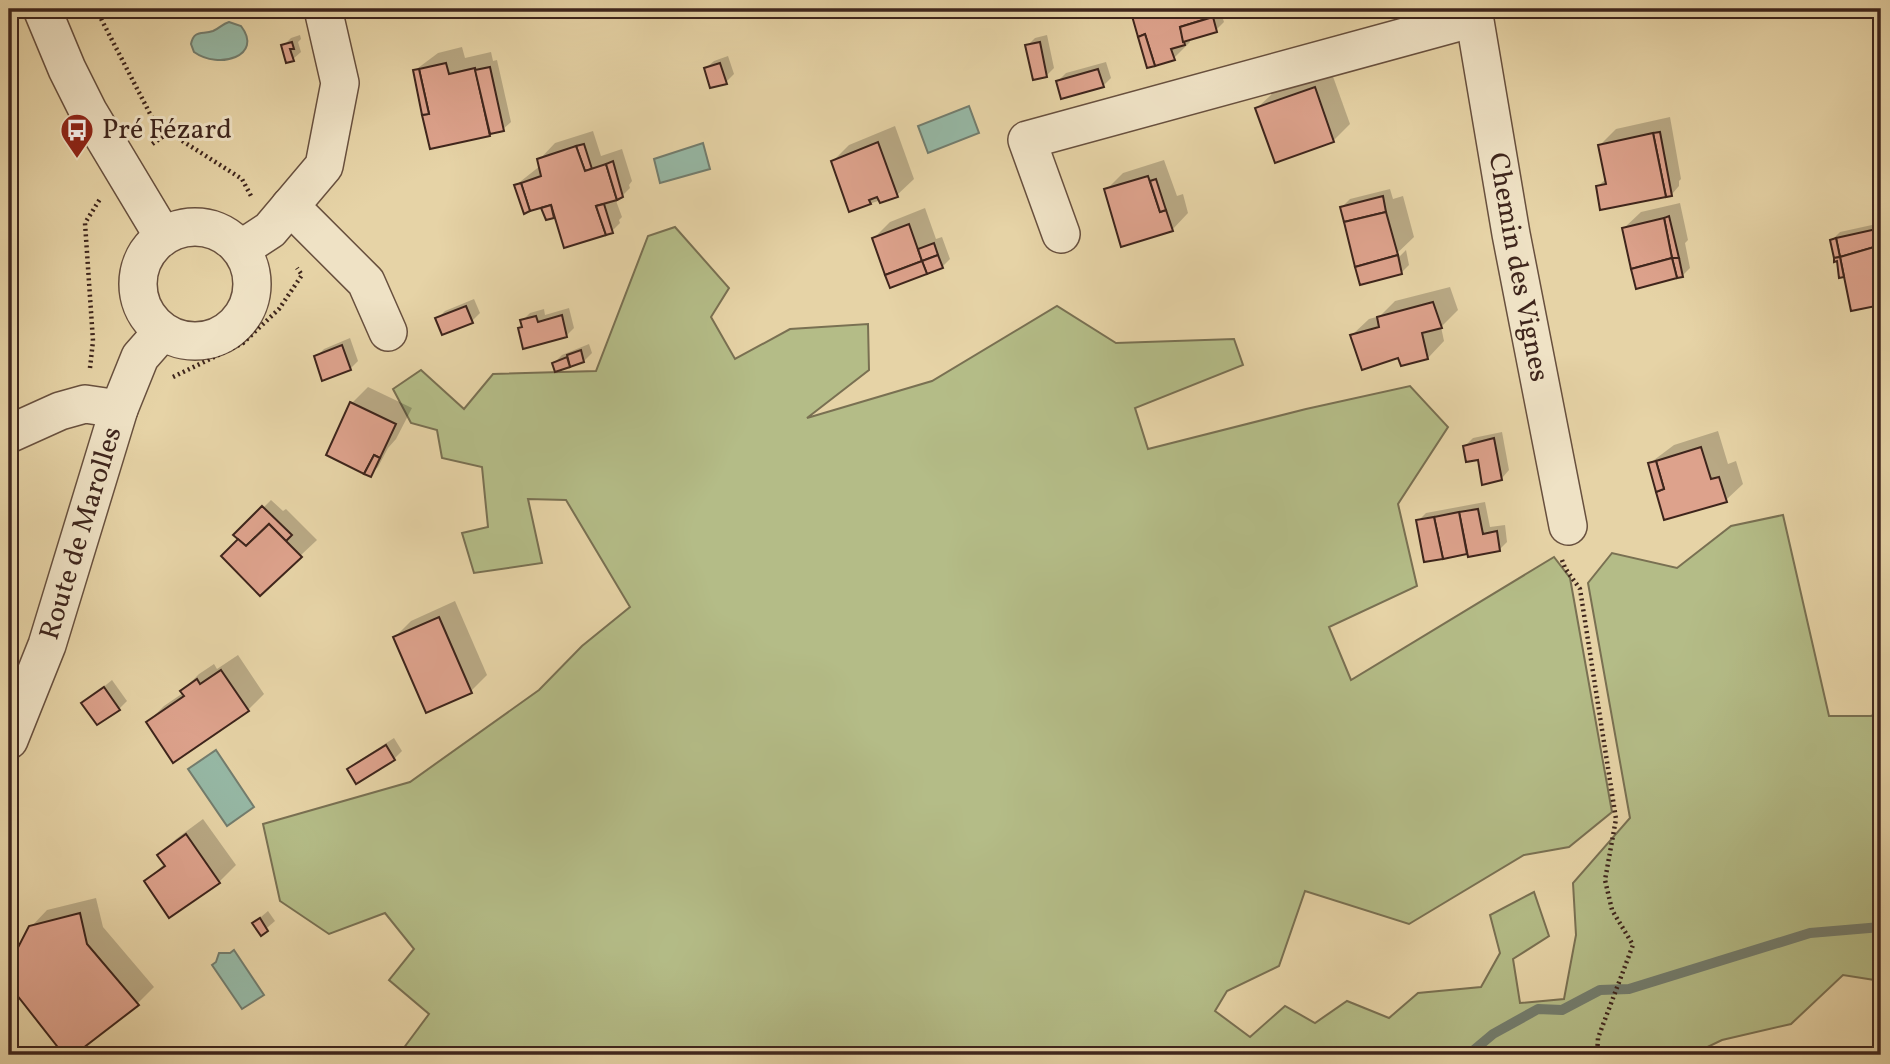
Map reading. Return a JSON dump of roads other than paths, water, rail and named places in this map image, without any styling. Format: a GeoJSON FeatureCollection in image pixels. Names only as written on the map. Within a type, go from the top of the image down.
{"type":"FeatureCollection","features":[{"type":"Feature","properties":{"kind":"street"},"geometry":{"type":"LineString","coordinates":[[42,9],[66,69],[163,236]]}},
{"type":"Feature","properties":{"kind":"street"},"geometry":{"type":"LineString","coordinates":[[241,249],[270,230],[324,166],[340,83],[323,9]]}},
{"type":"Feature","properties":{"kind":"street"},"geometry":{"type":"LineString","coordinates":[[1061,234],[1027,140],[1474,14]]}},
{"type":"Feature","properties":{"kind":"street","name":"Chemin des Vignes"},"geometry":{"type":"LineString","coordinates":[[1474,14],[1511,234],[1568,526]]}},
{"type":"Feature","properties":{"kind":"street"},"geometry":{"type":"LineString","coordinates":[[290,206],[366,282],[388,332]]}},
{"type":"Feature","properties":{"kind":"street"},"geometry":{"type":"LineString","coordinates":[[202,227],[221,233],[241,249],[250,266],[253,281],[250,301],[240,320],[223,335],[202,342],[178,340],[162,332],[148,318],[139,298],[138,276],[146,253],[163,236],[184,228],[202,227]]}},
{"type":"Feature","properties":{"kind":"street","name":"Route de Marolles"},"geometry":{"type":"LineString","coordinates":[[9,740],[47,645],[102,406],[162,332]]}},
{"type":"Feature","properties":{"kind":"street"},"geometry":{"type":"LineString","coordinates":[[9,434],[60,411],[102,406]]}},
{"type":"Feature","properties":{"kind":"waterway"},"geometry":{"type":"LineString","coordinates":[[1468,1055],[1493,1034],[1538,1009],[1562,1010],[1600,990],[1629,989],[1810,933],[1881,927]]}},
{"type":"Feature","properties":{"kind":"place","name":"Pré Fézard"},"geometry":{"type":"Point","coordinates":[77,160]}}]}
